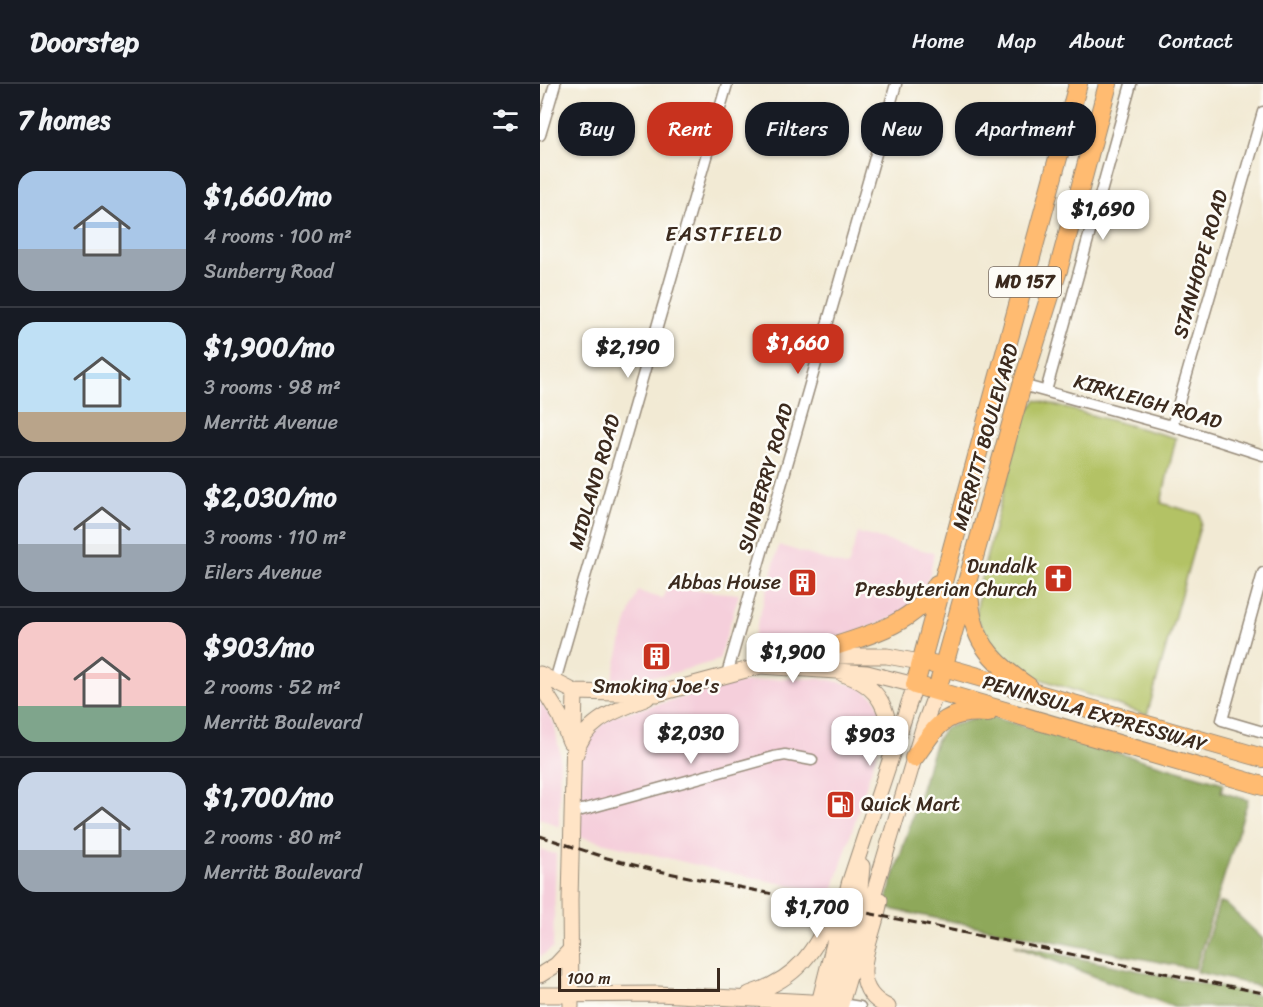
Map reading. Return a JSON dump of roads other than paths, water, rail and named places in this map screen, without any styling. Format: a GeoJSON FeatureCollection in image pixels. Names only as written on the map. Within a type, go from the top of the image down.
{"type":"FeatureCollection","features":[{"type":"Feature","properties":{"kind":"main road","name":"MERRITT BOULEVARD"},"geometry":{"type":"LineString","coordinates":[[915,685],[1078,84]]}},
{"type":"Feature","properties":{"kind":"main road","name":"MERRITT BOULEVARD"},"geometry":{"type":"LineString","coordinates":[[936,690],[1022,385],[1059,267],[1107,84]]}},
{"type":"Feature","properties":{"kind":"main road"},"geometry":{"type":"LineString","coordinates":[[802,657],[873,633],[910,616],[932,593],[946,566]]}},
{"type":"Feature","properties":{"kind":"main road","name":"MD 157"},"geometry":{"type":"LineString","coordinates":[[969,579],[972,616],[986,650],[1009,674],[1042,696]]}},
{"type":"Feature","properties":{"kind":"main road","name":"PENINSULA EXPRESSWAY"},"geometry":{"type":"LineString","coordinates":[[920,662],[1263,759]]}},
{"type":"Feature","properties":{"kind":"main road","name":"PENINSULA EXPRESSWAY"},"geometry":{"type":"LineString","coordinates":[[915,685],[1263,786]]}},
{"type":"Feature","properties":{"kind":"main road"},"geometry":{"type":"LineString","coordinates":[[914,758],[934,731],[957,714],[966,711],[1026,716]]}},
{"type":"Feature","properties":{"kind":"main road"},"geometry":{"type":"LineString","coordinates":[[1144,725],[1188,747],[1263,769]]}},
{"type":"Feature","properties":{"kind":"street"},"geometry":{"type":"LineString","coordinates":[[540,135],[555,84]]}},
{"type":"Feature","properties":{"kind":"street","name":"MIDLAND ROAD"},"geometry":{"type":"LineString","coordinates":[[548,683],[727,84]]}},
{"type":"Feature","properties":{"kind":"street","name":"SUNBERRY ROAD"},"geometry":{"type":"LineString","coordinates":[[727,674],[896,84]]}},
{"type":"Feature","properties":{"kind":"street"},"geometry":{"type":"LineString","coordinates":[[1046,391],[1131,84]]}},
{"type":"Feature","properties":{"kind":"street","name":"STANHOPE ROAD"},"geometry":{"type":"LineString","coordinates":[[1173,426],[1263,112]]}},
{"type":"Feature","properties":{"kind":"street","name":"KIRKLEIGH ROAD"},"geometry":{"type":"LineString","coordinates":[[1022,385],[1173,426],[1263,454]]}},
{"type":"Feature","properties":{"kind":"street"},"geometry":{"type":"LineString","coordinates":[[1263,573],[1222,720],[1263,732]]}},
{"type":"Feature","properties":{"kind":"street"},"geometry":{"type":"LineString","coordinates":[[572,769],[579,740],[589,728],[606,716],[657,694],[727,674],[802,657],[887,656],[920,662]]}},
{"type":"Feature","properties":{"kind":"street"},"geometry":{"type":"LineString","coordinates":[[760,666],[867,673],[915,685]]}},
{"type":"Feature","properties":{"kind":"street"},"geometry":{"type":"LineString","coordinates":[[829,670],[852,677],[881,699],[889,720],[894,749]]}},
{"type":"Feature","properties":{"kind":"street"},"geometry":{"type":"LineString","coordinates":[[540,674],[548,683],[572,747]]}},
{"type":"Feature","properties":{"kind":"street"},"geometry":{"type":"LineString","coordinates":[[548,683],[575,692],[657,694]]}},
{"type":"Feature","properties":{"kind":"street","name":"MERRITT BOULEVARD"},"geometry":{"type":"LineString","coordinates":[[818,1004],[849,884],[915,685]]}},
{"type":"Feature","properties":{"kind":"street","name":"MERRITT BOULEVARD"},"geometry":{"type":"LineString","coordinates":[[840,1005],[936,690]]}},
{"type":"Feature","properties":{"kind":"street"},"geometry":{"type":"LineString","coordinates":[[571,1000],[571,813],[575,692]]}},
{"type":"Feature","properties":{"kind":"street"},"geometry":{"type":"LineString","coordinates":[[571,813],[774,757],[784,755],[812,760]]}},
{"type":"Feature","properties":{"kind":"street"},"geometry":{"type":"LineString","coordinates":[[840,1005],[833,994],[833,984],[860,889],[865,835]]}},
{"type":"Feature","properties":{"kind":"street"},"geometry":{"type":"LineString","coordinates":[[884,864],[878,915],[862,969],[868,992],[876,1001],[888,1007]]}},
{"type":"Feature","properties":{"kind":"street"},"geometry":{"type":"LineString","coordinates":[[740,996],[769,987],[799,968],[821,937],[849,884]]}},
{"type":"Feature","properties":{"kind":"street"},"geometry":{"type":"LineString","coordinates":[[540,975],[556,965],[570,950]]}},
{"type":"Feature","properties":{"kind":"street"},"geometry":{"type":"LineString","coordinates":[[540,995],[571,1000],[740,996],[860,1007]]}},
{"type":"Feature","properties":{"kind":"street"},"geometry":{"type":"LineString","coordinates":[[740,996],[774,1007]]}},
{"type":"Feature","properties":{"kind":"railway"},"geometry":{"type":"LineString","coordinates":[[540,836],[607,858],[654,870],[1263,993]]}},
{"type":"Feature","properties":{"kind":"place","name":"Dundalk Presbyterian Church"},"geometry":{"type":"Point","coordinates":[1058,578]}},
{"type":"Feature","properties":{"kind":"place","name":"Abbas House"},"geometry":{"type":"Point","coordinates":[802,582]}},
{"type":"Feature","properties":{"kind":"place","name":"Smoking Joe's"},"geometry":{"type":"Point","coordinates":[656,656]}},
{"type":"Feature","properties":{"kind":"place","name":"Quick Mart"},"geometry":{"type":"Point","coordinates":[840,804]}},
{"type":"Feature","properties":{"kind":"district","name":"EASTFIELD"},"geometry":{"type":"Point","coordinates":[724,234]}}]}
